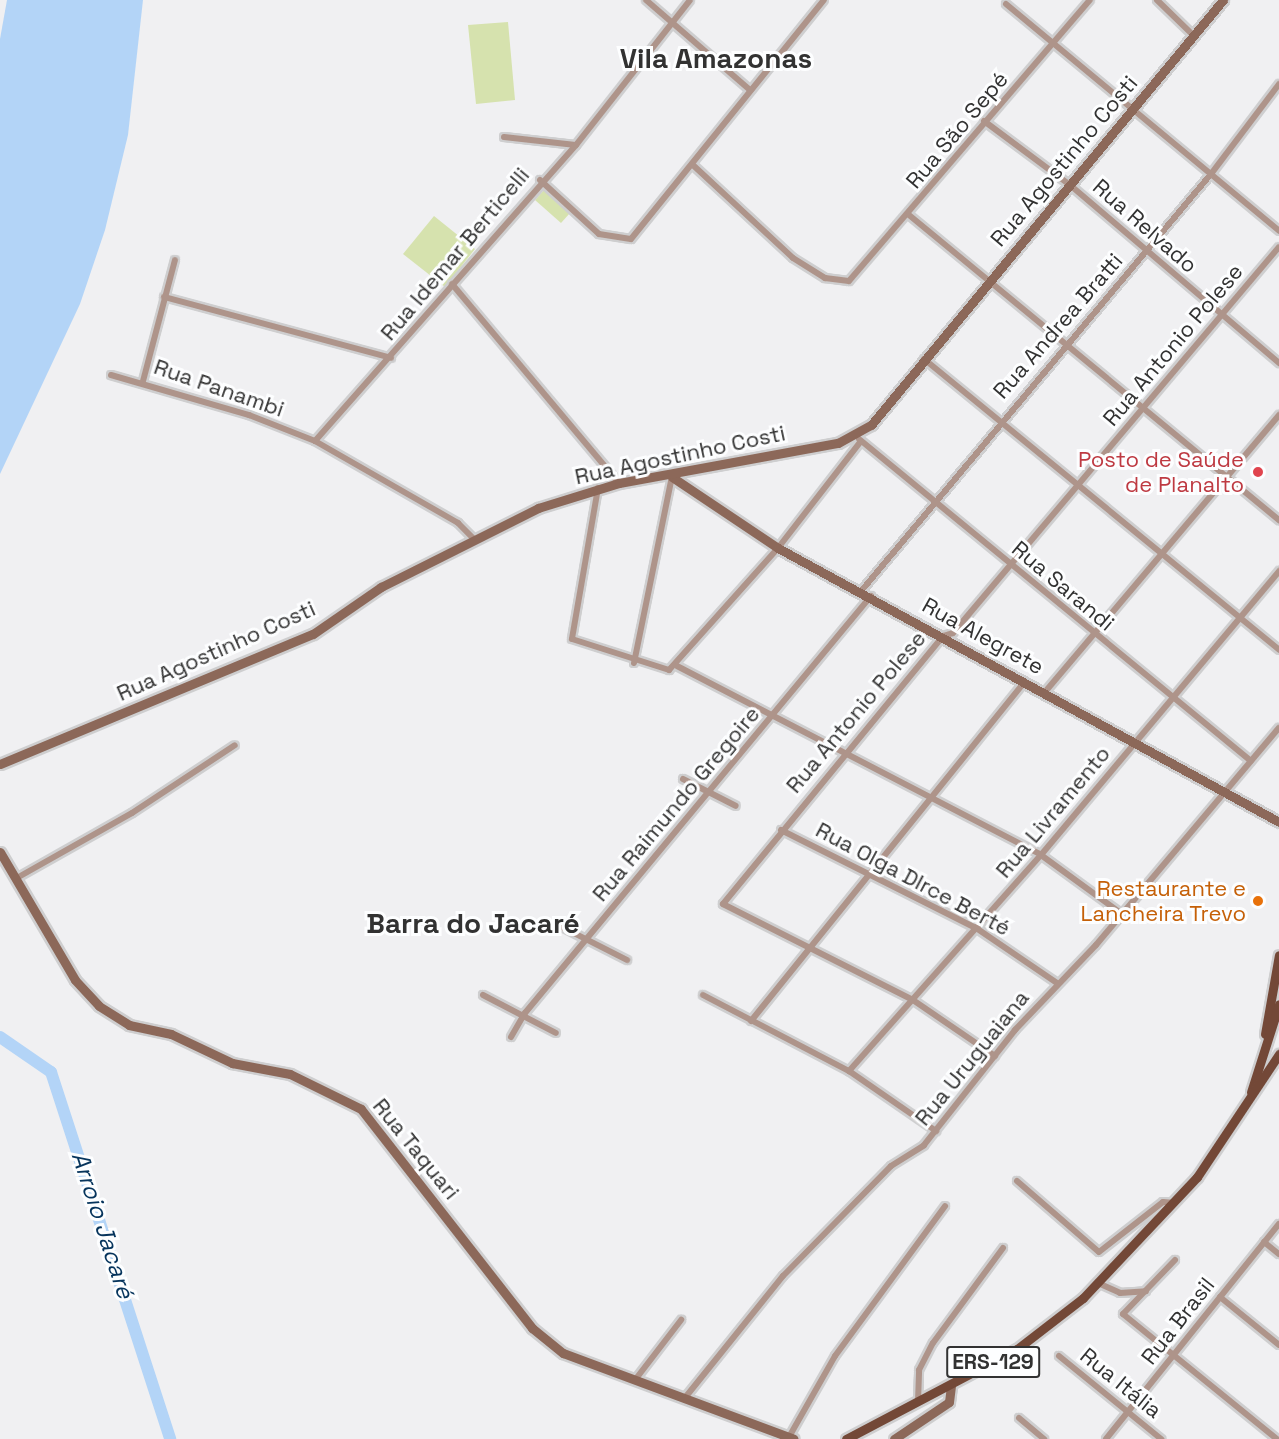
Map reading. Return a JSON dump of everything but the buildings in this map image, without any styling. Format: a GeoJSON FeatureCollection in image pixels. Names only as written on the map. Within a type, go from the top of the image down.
{"type":"FeatureCollection","features":[{"type":"Feature","properties":{"kind":"main road"},"geometry":{"type":"LineString","coordinates":[[1262,1051],[1279,955]]}},
{"type":"Feature","properties":{"kind":"main road","name":"ERS-129"},"geometry":{"type":"LineString","coordinates":[[1249,1100],[1262,1051],[1279,1004]]}},
{"type":"Feature","properties":{"kind":"main road","name":"ERS-129"},"geometry":{"type":"LineString","coordinates":[[846,1439],[1017,1349],[1098,1283],[1176,1203],[1279,1054]]}},
{"type":"Feature","properties":{"kind":"street"},"geometry":{"type":"LineString","coordinates":[[646,0],[750,90]]}},
{"type":"Feature","properties":{"kind":"street"},"geometry":{"type":"LineString","coordinates":[[576,145],[690,0]]}},
{"type":"Feature","properties":{"kind":"street"},"geometry":{"type":"LineString","coordinates":[[540,180],[599,234],[631,239],[693,166],[750,90],[825,0]]}},
{"type":"Feature","properties":{"kind":"street","name":"Rua São Sepé"},"geometry":{"type":"LineString","coordinates":[[693,166],[793,258],[825,278],[849,280],[909,215],[984,121],[1090,0]]}},
{"type":"Feature","properties":{"kind":"street"},"geometry":{"type":"LineString","coordinates":[[1157,0],[1193,35]]}},
{"type":"Feature","properties":{"kind":"street","name":"Rua Agostinho Costi"},"geometry":{"type":"LineString","coordinates":[[0,764],[313,634],[381,587],[474,539],[598,488],[619,483],[672,477],[858,438],[1223,0]]}},
{"type":"Feature","properties":{"kind":"street"},"geometry":{"type":"LineString","coordinates":[[1006,4],[1055,42],[1279,231]]}},
{"type":"Feature","properties":{"kind":"street","name":"Rua Andrea Bratti"},"geometry":{"type":"LineString","coordinates":[[862,590],[1064,343],[1146,252],[1211,174],[1279,84]]}},
{"type":"Feature","properties":{"kind":"street","name":"Rua Relvado"},"geometry":{"type":"LineString","coordinates":[[984,121],[1070,185],[1279,363]]}},
{"type":"Feature","properties":{"kind":"street","name":"Rua Idemar Berticelli"},"geometry":{"type":"LineString","coordinates":[[504,137],[576,145]]}},
{"type":"Feature","properties":{"kind":"street","name":"Rua Idemar Berticelli"},"geometry":{"type":"LineString","coordinates":[[315,441],[392,358],[540,180],[576,145]]}},
{"type":"Feature","properties":{"kind":"street"},"geometry":{"type":"LineString","coordinates":[[909,215],[1279,520]]}},
{"type":"Feature","properties":{"kind":"street","name":"Rua Antonio Polese"},"geometry":{"type":"LineString","coordinates":[[811,947],[723,904],[781,830],[943,636],[953,633],[1078,488],[1279,247]]}},
{"type":"Feature","properties":{"kind":"street"},"geometry":{"type":"LineString","coordinates":[[143,381],[175,260]]}},
{"type":"Feature","properties":{"kind":"street"},"geometry":{"type":"LineString","coordinates":[[452,284],[619,483]]}},
{"type":"Feature","properties":{"kind":"street"},"geometry":{"type":"LineString","coordinates":[[164,297],[392,358]]}},
{"type":"Feature","properties":{"kind":"street"},"geometry":{"type":"LineString","coordinates":[[924,359],[1078,488],[1279,650]]}},
{"type":"Feature","properties":{"kind":"street","name":"Rua Panambi"},"geometry":{"type":"LineString","coordinates":[[111,375],[143,381],[315,441],[458,523],[474,539]]}},
{"type":"Feature","properties":{"kind":"street"},"geometry":{"type":"LineString","coordinates":[[1045,692],[1159,554],[1279,415]]}},
{"type":"Feature","properties":{"kind":"street"},"geometry":{"type":"LineString","coordinates":[[598,488],[572,639],[634,663],[660,670],[677,666],[778,548],[858,438]]}},
{"type":"Feature","properties":{"kind":"street","name":"Rua Sarandi"},"geometry":{"type":"LineString","coordinates":[[858,438],[1171,699],[1251,761]]}},
{"type":"Feature","properties":{"kind":"street"},"geometry":{"type":"LineString","coordinates":[[634,663],[672,477]]}},
{"type":"Feature","properties":{"kind":"street","name":"Rua Alegrete"},"geometry":{"type":"LineString","coordinates":[[672,477],[778,548],[862,590],[1279,822]]}},
{"type":"Feature","properties":{"kind":"street","name":"Rua Livramento"},"geometry":{"type":"LineString","coordinates":[[849,1071],[1041,855],[1279,572]]}},
{"type":"Feature","properties":{"kind":"street","name":"Rua Raimundo Gregoire"},"geometry":{"type":"LineString","coordinates":[[511,1037],[525,1013],[707,791],[872,596]]}},
{"type":"Feature","properties":{"kind":"street"},"geometry":{"type":"LineString","coordinates":[[677,666],[843,757],[1041,855],[1122,914]]}},
{"type":"Feature","properties":{"kind":"street"},"geometry":{"type":"LineString","coordinates":[[751,1021],[933,802],[1025,682]]}},
{"type":"Feature","properties":{"kind":"street","name":"Rua Uruguaiana"},"geometry":{"type":"LineString","coordinates":[[684,1399],[783,1276],[891,1166],[916,1153],[936,1131],[1057,983],[1122,914],[1279,728]]}},
{"type":"Feature","properties":{"kind":"street"},"geometry":{"type":"LineString","coordinates":[[15,879],[132,813],[235,745]]}},
{"type":"Feature","properties":{"kind":"street"},"geometry":{"type":"LineString","coordinates":[[683,778],[736,806]]}},
{"type":"Feature","properties":{"kind":"street","name":"Rua Olga DIrce Berté"},"geometry":{"type":"LineString","coordinates":[[781,830],[976,928],[1057,983]]}},
{"type":"Feature","properties":{"kind":"street","name":"Rua Taquari"},"geometry":{"type":"LineString","coordinates":[[0,852],[75,980],[99,1006],[129,1025],[171,1034],[232,1063],[290,1074],[361,1109],[532,1328],[563,1353],[792,1438]]}},
{"type":"Feature","properties":{"kind":"street"},"geometry":{"type":"LineString","coordinates":[[562,927],[627,960]]}},
{"type":"Feature","properties":{"kind":"street"},"geometry":{"type":"LineString","coordinates":[[811,947],[913,1000],[995,1056]]}},
{"type":"Feature","properties":{"kind":"street"},"geometry":{"type":"LineString","coordinates":[[703,994],[849,1071],[936,1131]]}},
{"type":"Feature","properties":{"kind":"street"},"geometry":{"type":"LineString","coordinates":[[483,995],[525,1013],[556,1033]]}},
{"type":"Feature","properties":{"kind":"street"},"geometry":{"type":"LineString","coordinates":[[1017,1181],[1100,1252],[1162,1202],[1176,1203]]}},
{"type":"Feature","properties":{"kind":"street"},"geometry":{"type":"LineString","coordinates":[[792,1438],[835,1356],[945,1206]]}},
{"type":"Feature","properties":{"kind":"street","name":"Rua Brasil"},"geometry":{"type":"LineString","coordinates":[[1106,1439],[1279,1224]]}},
{"type":"Feature","properties":{"kind":"street"},"geometry":{"type":"LineString","coordinates":[[1264,1242],[1279,1254]]}},
{"type":"Feature","properties":{"kind":"street"},"geometry":{"type":"LineString","coordinates":[[918,1402],[919,1371],[933,1343],[1003,1248]]}},
{"type":"Feature","properties":{"kind":"street"},"geometry":{"type":"LineString","coordinates":[[1175,1260],[1123,1314],[1277,1439]]}},
{"type":"Feature","properties":{"kind":"street"},"geometry":{"type":"LineString","coordinates":[[1098,1283],[1120,1293],[1146,1291]]}},
{"type":"Feature","properties":{"kind":"street"},"geometry":{"type":"LineString","coordinates":[[1220,1297],[1279,1345]]}},
{"type":"Feature","properties":{"kind":"street"},"geometry":{"type":"LineString","coordinates":[[635,1380],[681,1320]]}},
{"type":"Feature","properties":{"kind":"street","name":"Rua Itália"},"geometry":{"type":"LineString","coordinates":[[1059,1356],[1161,1439]]}},
{"type":"Feature","properties":{"kind":"street"},"geometry":{"type":"LineString","coordinates":[[894,1439],[949,1402],[951,1385]]}},
{"type":"Feature","properties":{"kind":"street"},"geometry":{"type":"LineString","coordinates":[[1019,1418],[1044,1439]]}},
{"type":"Feature","properties":{"kind":"green space"},"geometry":{"type":"Polygon","coordinates":[[[508,22],[515,100],[476,104],[468,25],[508,22]]]}},
{"type":"Feature","properties":{"kind":"green space"},"geometry":{"type":"Polygon","coordinates":[[[544,190],[570,213],[561,223],[535,200],[544,190]]]}},
{"type":"Feature","properties":{"kind":"green space"},"geometry":{"type":"Polygon","coordinates":[[[434,216],[475,249],[445,287],[403,254],[434,216]]]}},
{"type":"Feature","properties":{"kind":"water"},"geometry":{"type":"Polygon","coordinates":[[[7,0],[143,0],[128,135],[105,230],[80,304],[0,474],[0,39],[7,0]]]}},
{"type":"Feature","properties":{"kind":"waterway","name":"Arroio Jacaré"},"geometry":{"type":"LineString","coordinates":[[0,1037],[51,1072],[170,1439]]}},
{"type":"Feature","properties":{"kind":"place","name":"Posto de Saúde de Planalto"},"geometry":{"type":"Point","coordinates":[1258,472]}},
{"type":"Feature","properties":{"kind":"place","name":"Restaurante e Lancheira Trevo"},"geometry":{"type":"Point","coordinates":[1258,901]}},
{"type":"Feature","properties":{"kind":"district","name":"Vila Amazonas"},"geometry":{"type":"Point","coordinates":[716,58]}},
{"type":"Feature","properties":{"kind":"district","name":"Barra do Jacaré"},"geometry":{"type":"Point","coordinates":[473,923]}}]}
